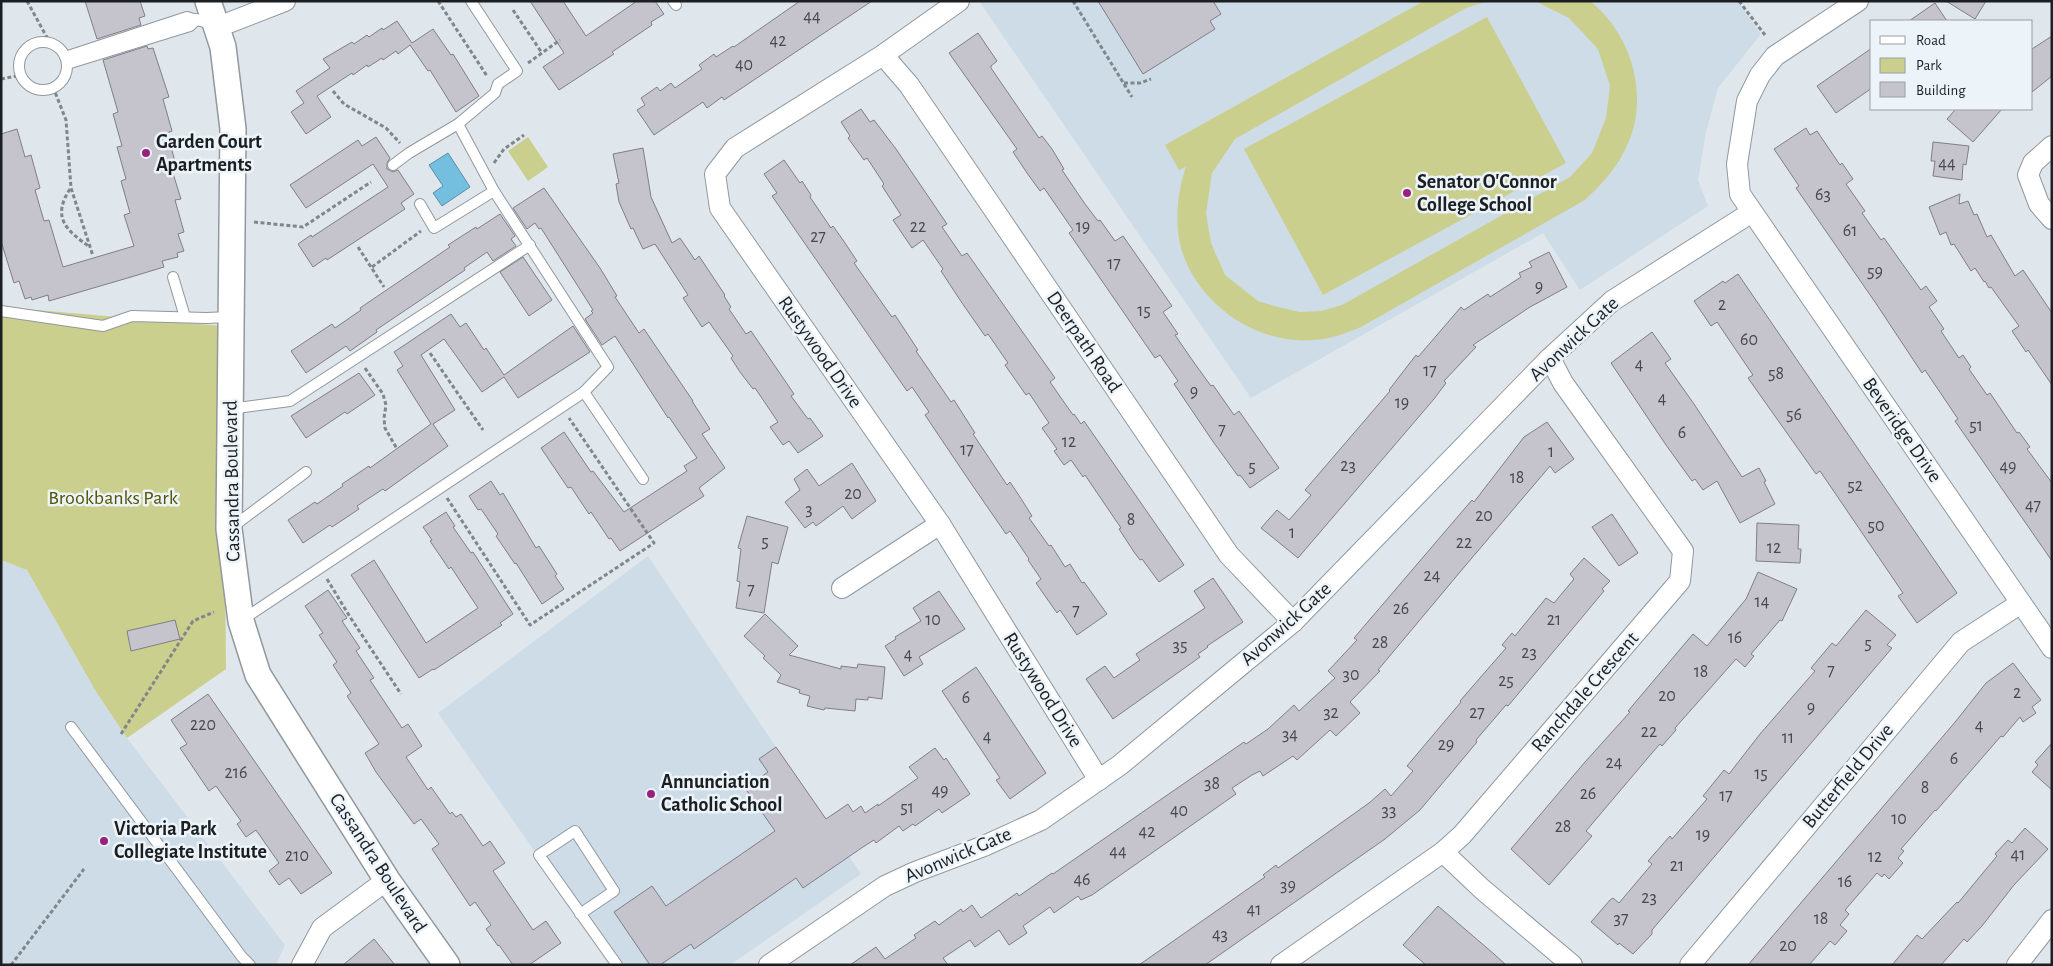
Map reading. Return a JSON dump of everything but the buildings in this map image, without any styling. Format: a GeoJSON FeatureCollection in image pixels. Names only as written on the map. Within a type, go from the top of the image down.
{"type":"FeatureCollection","features":[{"type":"Feature","properties":{"kind":"street"},"geometry":{"type":"LineString","coordinates":[[207,16],[285,1]]}},
{"type":"Feature","properties":{"kind":"street","name":"Rustywood Drive"},"geometry":{"type":"LineString","coordinates":[[959,1],[883,55],[735,148],[715,174],[720,208],[940,524],[1098,780]]}},
{"type":"Feature","properties":{"kind":"street","name":"Beveridge Drive"},"geometry":{"type":"LineString","coordinates":[[1858,1],[1775,56],[1760,75],[1747,101],[1737,164],[1740,194],[2052,648]]}},
{"type":"Feature","properties":{"kind":"street","name":"Cassandra Boulevard"},"geometry":{"type":"LineString","coordinates":[[207,16],[223,47],[233,129],[229,529],[241,621],[258,675],[387,880],[447,965]]}},
{"type":"Feature","properties":{"kind":"street","name":"Deerpath Road"},"geometry":{"type":"LineString","coordinates":[[883,55],[910,85],[1229,555],[1293,622]]}},
{"type":"Feature","properties":{"kind":"street"},"geometry":{"type":"LineString","coordinates":[[2052,146],[2033,163],[2028,176],[2039,204],[2052,219]]}},
{"type":"Feature","properties":{"kind":"street","name":"Avonwick Gate"},"geometry":{"type":"LineString","coordinates":[[769,965],[885,886],[915,872],[984,846],[1041,820],[1120,765],[1293,622],[1550,358],[1612,301],[1752,212]]}},
{"type":"Feature","properties":{"kind":"street","name":"Ranchdale Crescent"},"geometry":{"type":"LineString","coordinates":[[1281,965],[1443,852],[1462,835],[1680,581],[1683,551],[1563,383],[1550,358]]}},
{"type":"Feature","properties":{"kind":"street"},"geometry":{"type":"LineString","coordinates":[[842,588],[940,524]]}},
{"type":"Feature","properties":{"kind":"street","name":"Butterfield Drive"},"geometry":{"type":"LineString","coordinates":[[1690,965],[1961,642],[2021,602]]}},
{"type":"Feature","properties":{"kind":"street"},"geometry":{"type":"LineString","coordinates":[[1443,852],[1482,889],[1572,965]]}},
{"type":"Feature","properties":{"kind":"street"},"geometry":{"type":"LineString","coordinates":[[302,965],[322,928],[387,880]]}},
{"type":"Feature","properties":{"kind":"street"},"geometry":{"type":"LineString","coordinates":[[2016,965],[2052,920]]}},
{"type":"Feature","properties":{"kind":"lane"},"geometry":{"type":"LineString","coordinates":[[393,164],[458,124],[495,92],[498,84],[517,71],[471,1]]}},
{"type":"Feature","properties":{"kind":"lane"},"geometry":{"type":"LineString","coordinates":[[66,60],[190,26],[207,16]]}},
{"type":"Feature","properties":{"kind":"lane"},"geometry":{"type":"LineString","coordinates":[[35,43],[50,43],[61,51],[66,60],[63,78],[53,88],[38,89],[25,81],[19,67],[23,53],[35,43]]}},
{"type":"Feature","properties":{"kind":"lane"},"geometry":{"type":"LineString","coordinates":[[241,621],[584,392],[608,366],[494,191],[458,124]]}},
{"type":"Feature","properties":{"kind":"lane"},"geometry":{"type":"LineString","coordinates":[[420,204],[434,228],[494,191]]}},
{"type":"Feature","properties":{"kind":"lane"},"geometry":{"type":"LineString","coordinates":[[230,409],[290,401],[530,246]]}},
{"type":"Feature","properties":{"kind":"lane"},"geometry":{"type":"LineString","coordinates":[[173,277],[185,318]]}},
{"type":"Feature","properties":{"kind":"lane"},"geometry":{"type":"LineString","coordinates":[[1,311],[103,326],[132,316],[231,317]]}},
{"type":"Feature","properties":{"kind":"lane"},"geometry":{"type":"LineString","coordinates":[[584,392],[643,479]]}},
{"type":"Feature","properties":{"kind":"lane"},"geometry":{"type":"LineString","coordinates":[[229,529],[306,472]]}},
{"type":"Feature","properties":{"kind":"lane"},"geometry":{"type":"LineString","coordinates":[[71,727],[242,957],[250,965]]}},
{"type":"Feature","properties":{"kind":"lane"},"geometry":{"type":"LineString","coordinates":[[580,914],[614,891],[575,831],[539,855],[580,914],[617,965]]}},
{"type":"Feature","properties":{"kind":"path"},"geometry":{"type":"LineString","coordinates":[[27,1],[50,43]]}},
{"type":"Feature","properties":{"kind":"path"},"geometry":{"type":"LineString","coordinates":[[438,1],[490,80],[495,92]]}},
{"type":"Feature","properties":{"kind":"path"},"geometry":{"type":"LineString","coordinates":[[1073,1],[1132,97]]}},
{"type":"Feature","properties":{"kind":"path"},"geometry":{"type":"LineString","coordinates":[[1739,1],[1766,36]]}},
{"type":"Feature","properties":{"kind":"path"},"geometry":{"type":"LineString","coordinates":[[513,10],[542,53]]}},
{"type":"Feature","properties":{"kind":"path"},"geometry":{"type":"LineString","coordinates":[[517,71],[560,40]]}},
{"type":"Feature","properties":{"kind":"path"},"geometry":{"type":"LineString","coordinates":[[1,78],[21,75]]}},
{"type":"Feature","properties":{"kind":"path"},"geometry":{"type":"LineString","coordinates":[[1123,83],[1140,84],[1151,79]]}},
{"type":"Feature","properties":{"kind":"path"},"geometry":{"type":"LineString","coordinates":[[53,88],[66,120],[71,188],[94,256]]}},
{"type":"Feature","properties":{"kind":"path"},"geometry":{"type":"LineString","coordinates":[[333,91],[344,104],[386,128],[409,153]]}},
{"type":"Feature","properties":{"kind":"path"},"geometry":{"type":"LineString","coordinates":[[485,174],[504,149],[524,135]]}},
{"type":"Feature","properties":{"kind":"path"},"geometry":{"type":"LineString","coordinates":[[254,222],[303,227],[371,182]]}},
{"type":"Feature","properties":{"kind":"path"},"geometry":{"type":"LineString","coordinates":[[71,188],[62,201],[64,224],[70,233],[91,248]]}},
{"type":"Feature","properties":{"kind":"path"},"geometry":{"type":"LineString","coordinates":[[372,267],[417,235],[430,222]]}},
{"type":"Feature","properties":{"kind":"path"},"geometry":{"type":"LineString","coordinates":[[358,247],[384,287]]}},
{"type":"Feature","properties":{"kind":"path"},"geometry":{"type":"LineString","coordinates":[[430,353],[483,430]]}},
{"type":"Feature","properties":{"kind":"path"},"geometry":{"type":"LineString","coordinates":[[359,357],[383,394],[386,405],[385,428],[397,449]]}},
{"type":"Feature","properties":{"kind":"path"},"geometry":{"type":"LineString","coordinates":[[440,488],[530,625],[646,549],[654,543],[562,407]]}},
{"type":"Feature","properties":{"kind":"path"},"geometry":{"type":"LineString","coordinates":[[321,567],[350,617],[401,694]]}},
{"type":"Feature","properties":{"kind":"path"},"geometry":{"type":"LineString","coordinates":[[121,734],[193,621],[214,612]]}},
{"type":"Feature","properties":{"kind":"path"},"geometry":{"type":"LineString","coordinates":[[11,965],[84,869]]}},
{"type":"Feature","properties":{"kind":"shaded area","name":"Senator O'Connor College School"},"geometry":{"type":"Polygon","coordinates":[[[979,1],[1738,1],[1761,34],[1718,88],[1706,132],[1698,180],[1708,206],[1580,290],[1543,233],[1251,398],[979,1]]]}},
{"type":"Feature","properties":{"kind":"shaded area","name":"Annunciation Catholic School"},"geometry":{"type":"Polygon","coordinates":[[[648,556],[861,874],[730,965],[614,965],[438,713],[648,556]]]}},
{"type":"Feature","properties":{"kind":"shaded area","name":"Victoria Park Collegiate Institute"},"geometry":{"type":"Polygon","coordinates":[[[1,560],[27,570],[95,690],[127,738],[285,945],[276,965],[1,965],[1,560]]]}},
{"type":"Feature","properties":{"kind":"green space"},"geometry":{"type":"Polygon","coordinates":[[[1424,1],[1488,1],[1466,8],[1235,139],[1212,173],[1206,213],[1211,243],[1225,275],[1258,301],[1300,312],[1321,311],[1342,305],[1570,177],[1592,153],[1606,118],[1610,86],[1598,49],[1569,18],[1537,2],[1530,1],[1590,1],[1605,15],[1617,32],[1627,50],[1637,90],[1637,110],[1633,131],[1625,150],[1607,177],[1585,200],[1361,327],[1326,338],[1290,340],[1267,334],[1245,325],[1207,295],[1193,275],[1183,254],[1177,215],[1180,190],[1186,167],[1179,170],[1165,145],[1424,1]]]}},
{"type":"Feature","properties":{"kind":"green space"},"geometry":{"type":"Polygon","coordinates":[[[1487,17],[1566,163],[1323,295],[1244,149],[1487,17]]]}},
{"type":"Feature","properties":{"kind":"green space"},"geometry":{"type":"Polygon","coordinates":[[[528,137],[548,167],[528,181],[508,151],[528,137]]]}},
{"type":"Feature","properties":{"kind":"green space","name":"Brookbanks Park"},"geometry":{"type":"Polygon","coordinates":[[[1,307],[223,326],[226,669],[127,738],[95,690],[27,570],[1,560],[1,307]]]}},
{"type":"Feature","properties":{"kind":"water"},"geometry":{"type":"Polygon","coordinates":[[[448,153],[470,187],[442,206],[433,193],[443,186],[429,165],[448,153]]]}},
{"type":"Feature","properties":{"kind":"place","name":"Garden Court Apartments"},"geometry":{"type":"Point","coordinates":[146,153]}},
{"type":"Feature","properties":{"kind":"place","name":"Senator O'Connor College School"},"geometry":{"type":"Point","coordinates":[1407,193]}},
{"type":"Feature","properties":{"kind":"place","name":"Annunciation Catholic School"},"geometry":{"type":"Point","coordinates":[651,794]}},
{"type":"Feature","properties":{"kind":"place","name":"Victoria Park Collegiate Institute"},"geometry":{"type":"Point","coordinates":[104,841]}}]}
